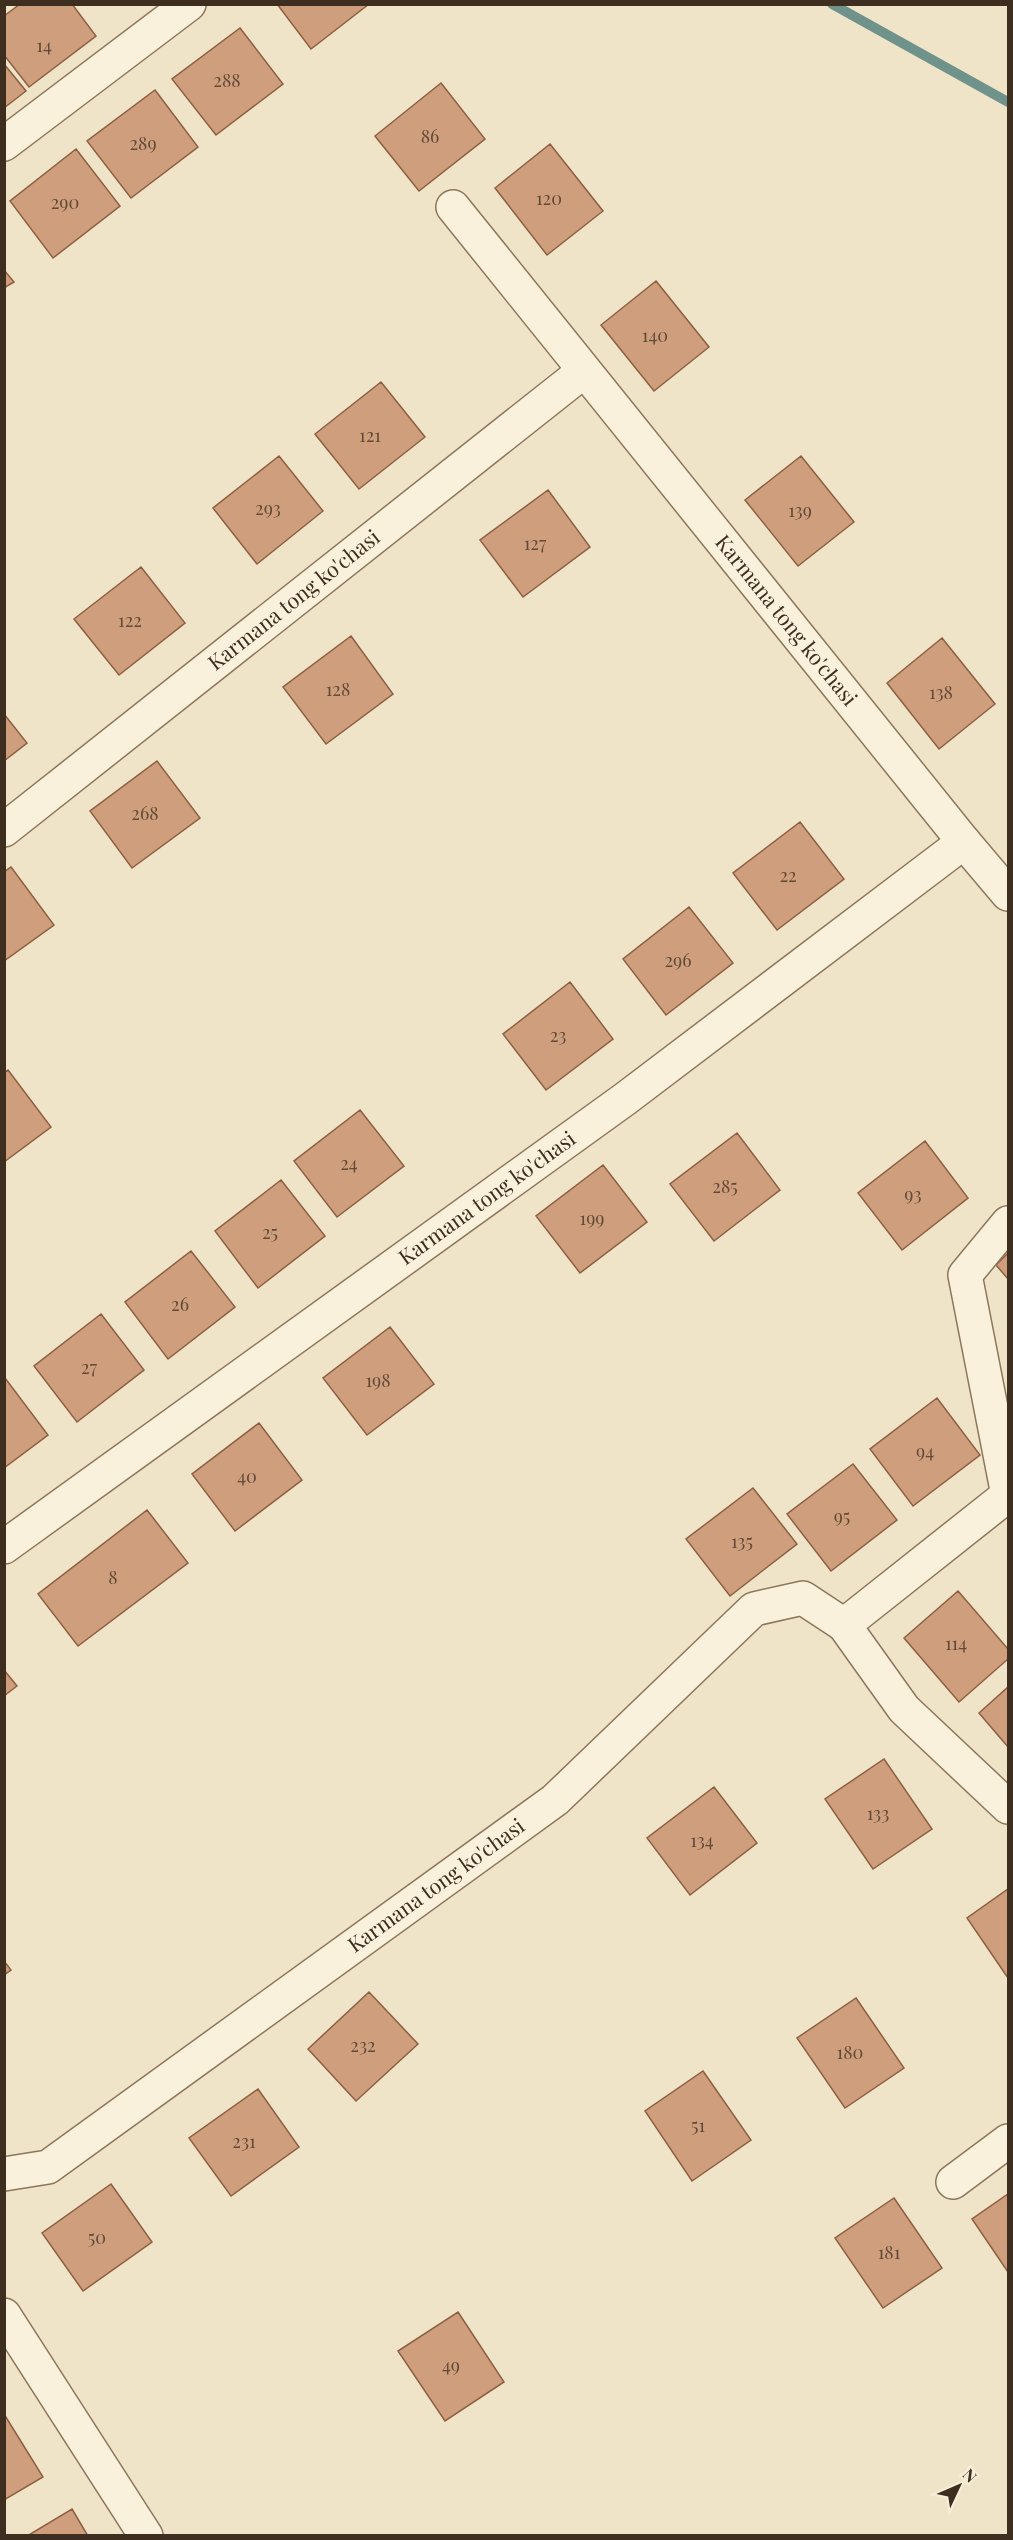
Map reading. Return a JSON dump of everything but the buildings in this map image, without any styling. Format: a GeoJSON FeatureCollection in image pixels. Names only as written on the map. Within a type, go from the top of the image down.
{"type":"FeatureCollection","features":[{"type":"Feature","properties":{"kind":"street"},"geometry":{"type":"LineString","coordinates":[[4,144],[189,4]]}},
{"type":"Feature","properties":{"kind":"street","name":"Karmana tong ko'chasi"},"geometry":{"type":"LineString","coordinates":[[453,207],[1008,894]]}},
{"type":"Feature","properties":{"kind":"street","name":"Karmana tong ko'chasi"},"geometry":{"type":"LineString","coordinates":[[4,830],[584,371]]}},
{"type":"Feature","properties":{"kind":"street","name":"Karmana tong ko'chasi"},"geometry":{"type":"LineString","coordinates":[[4,1547],[625,1099],[964,842]]}},
{"type":"Feature","properties":{"kind":"street"},"geometry":{"type":"LineString","coordinates":[[844,1625],[1008,1495],[965,1275],[1008,1223]]}},
{"type":"Feature","properties":{"kind":"street","name":"Karmana tong ko'chasi"},"geometry":{"type":"LineString","coordinates":[[4,2174],[48,2167],[555,1800],[754,1608],[803,1598],[844,1625],[904,1709],[1008,1807]]}},
{"type":"Feature","properties":{"kind":"street"},"geometry":{"type":"LineString","coordinates":[[952,2182],[1008,2141]]}},
{"type":"Feature","properties":{"kind":"street"},"geometry":{"type":"LineString","coordinates":[[4,2315],[146,2535]]}},
{"type":"Feature","properties":{"kind":"waterway"},"geometry":{"type":"LineString","coordinates":[[832,4],[1008,102]]}}]}
